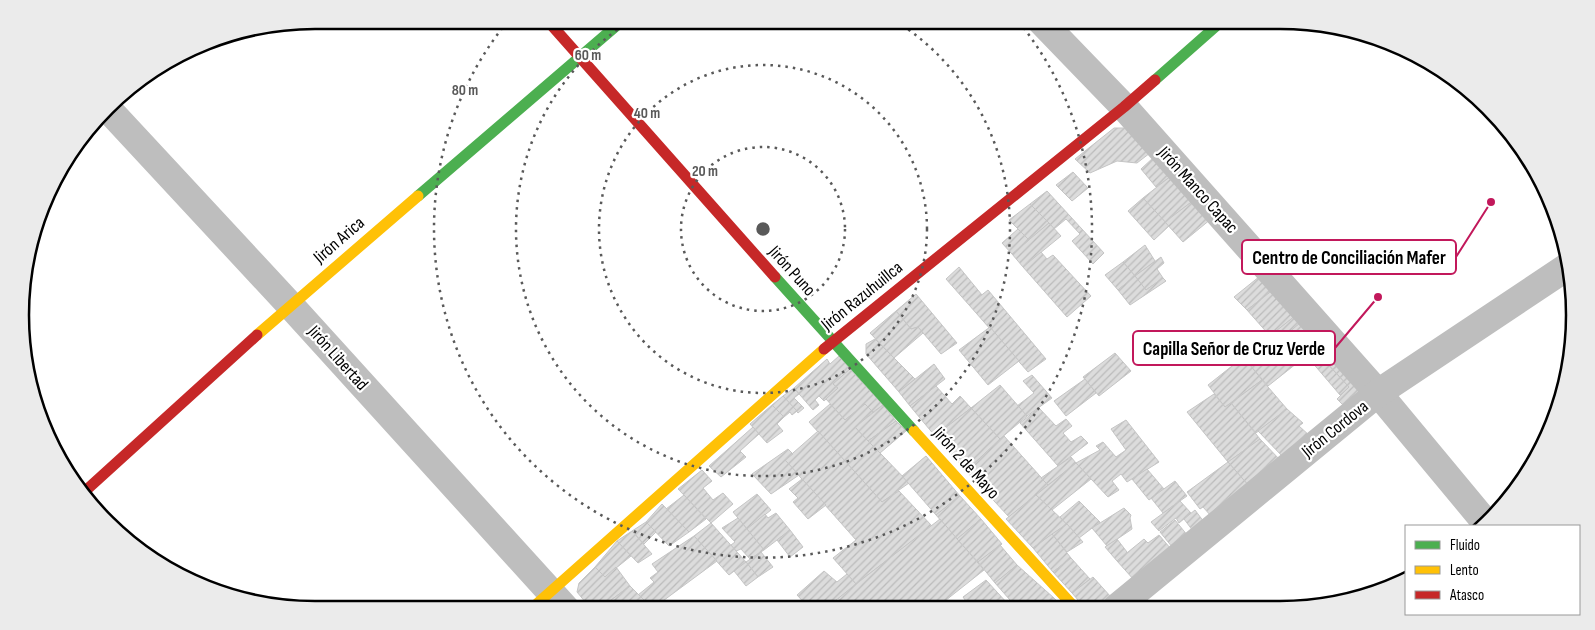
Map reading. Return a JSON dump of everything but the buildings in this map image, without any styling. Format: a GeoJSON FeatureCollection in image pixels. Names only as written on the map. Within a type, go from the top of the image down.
{"type":"FeatureCollection","features":[{"type":"Feature","properties":{"kind":"street","name":"Jirón Puno"},"geometry":{"type":"LineString","coordinates":[[555,29],[832,342]]}},
{"type":"Feature","properties":{"kind":"street","name":"Jirón Arica"},"geometry":{"type":"LineString","coordinates":[[88,489],[290,305],[613,29]]}},
{"type":"Feature","properties":{"kind":"street","name":"Jirón Manco Capac"},"geometry":{"type":"LineString","coordinates":[[1049,29],[1124,107],[1378,393],[1481,518]]}},
{"type":"Feature","properties":{"kind":"street","name":"Jirón Razuhuillca"},"geometry":{"type":"LineString","coordinates":[[553,601],[832,342],[1124,107],[1213,29]]}},
{"type":"Feature","properties":{"kind":"street","name":"Jirón Libertad"},"geometry":{"type":"LineString","coordinates":[[112,114],[290,305],[547,601]]}},
{"type":"Feature","properties":{"kind":"street","name":"Jirón Cordova"},"geometry":{"type":"LineString","coordinates":[[1125,601],[1378,393],[1563,270]]}},
{"type":"Feature","properties":{"kind":"street","name":"Jirón 2 de Mayo"},"geometry":{"type":"LineString","coordinates":[[832,342],[1069,601]]}},
{"type":"Feature","properties":{"kind":"traffic: fast"},"geometry":{"type":"LineString","coordinates":[[418,196],[613,29]]}},
{"type":"Feature","properties":{"kind":"traffic: fast"},"geometry":{"type":"LineString","coordinates":[[1155,80],[1213,29]]}},
{"type":"Feature","properties":{"kind":"traffic: fast"},"geometry":{"type":"LineString","coordinates":[[775,277],[914,431]]}},
{"type":"Feature","properties":{"kind":"traffic: slow"},"geometry":{"type":"LineString","coordinates":[[257,335],[418,196]]}},
{"type":"Feature","properties":{"kind":"traffic: slow"},"geometry":{"type":"LineString","coordinates":[[540,601],[824,349]]}},
{"type":"Feature","properties":{"kind":"traffic: slow"},"geometry":{"type":"LineString","coordinates":[[914,431],[1069,601]]}},
{"type":"Feature","properties":{"kind":"traffic: jam"},"geometry":{"type":"LineString","coordinates":[[555,29],[775,277]]}},
{"type":"Feature","properties":{"kind":"traffic: jam"},"geometry":{"type":"LineString","coordinates":[[824,349],[1155,80]]}},
{"type":"Feature","properties":{"kind":"traffic: jam"},"geometry":{"type":"LineString","coordinates":[[88,489],[257,335]]}},
{"type":"Feature","properties":{"kind":"place","name":"Centro de Conciliación Mafer"},"geometry":{"type":"Point","coordinates":[1491,202]}},
{"type":"Feature","properties":{"kind":"place","name":"Capilla Señor de Cruz Verde"},"geometry":{"type":"Point","coordinates":[1378,297]}}]}
